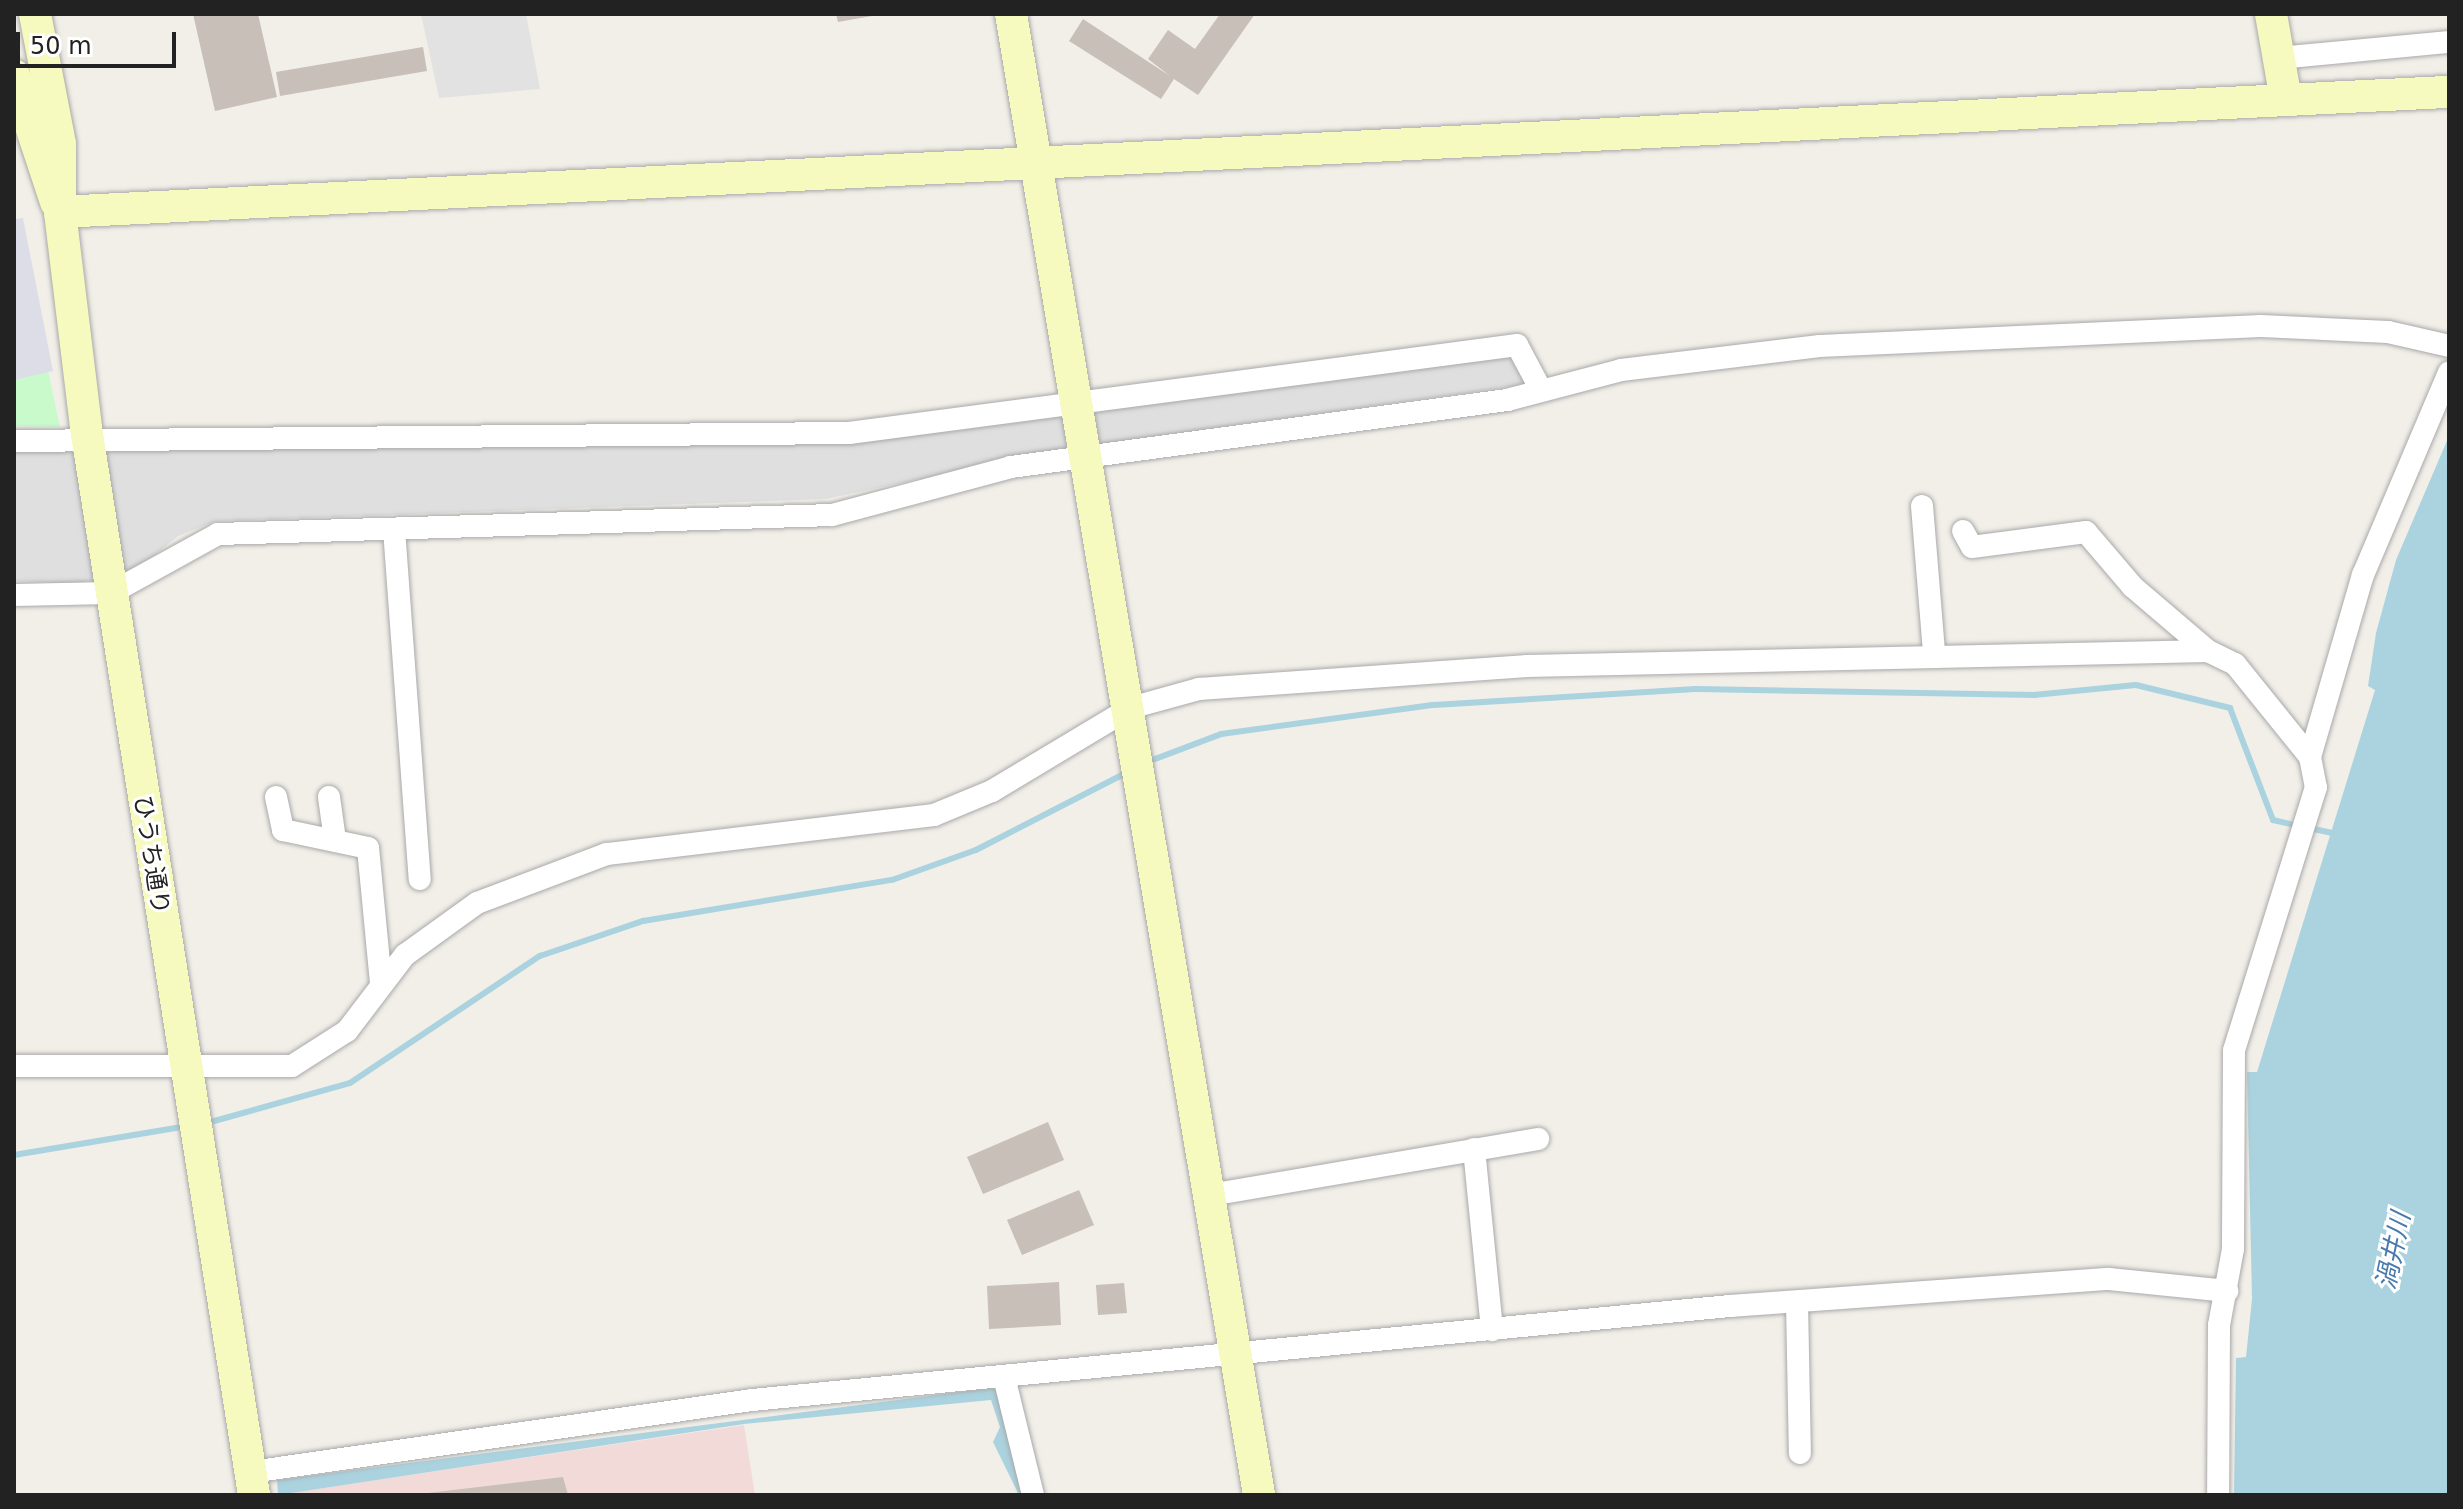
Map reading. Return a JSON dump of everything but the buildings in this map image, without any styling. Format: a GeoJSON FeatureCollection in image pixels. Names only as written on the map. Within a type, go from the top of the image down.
{"type":"FeatureCollection","features":[{"type":"Feature","properties":{"kind":"street","name":"ひうち通り"},"geometry":{"type":"LineString","coordinates":[[35,14],[60,144],[60,212],[88,441],[252,1483]]}},
{"type":"Feature","properties":{"kind":"street"},"geometry":{"type":"LineString","coordinates":[[1011,14],[1041,168],[1077,404],[1259,1495]]}},
{"type":"Feature","properties":{"kind":"street"},"geometry":{"type":"LineString","coordinates":[[2271,14],[2286,100]]}},
{"type":"Feature","properties":{"kind":"street"},"geometry":{"type":"LineString","coordinates":[[2279,58],[2449,42]]}},
{"type":"Feature","properties":{"kind":"street","name":"ひうち通り"},"geometry":{"type":"LineString","coordinates":[[14,75],[33,150],[60,212]]}},
{"type":"Feature","properties":{"kind":"street"},"geometry":{"type":"LineString","coordinates":[[60,212],[1041,168],[2449,92]]}},
{"type":"Feature","properties":{"kind":"street"},"geometry":{"type":"LineString","coordinates":[[14,595],[111,593],[218,534],[832,515],[1011,467],[1507,400],[1540,388],[1621,370],[1885,341],[2261,326],[2388,332],[2449,346]]}},
{"type":"Feature","properties":{"kind":"street"},"geometry":{"type":"LineString","coordinates":[[14,441],[835,433],[1517,345],[1540,388]]}},
{"type":"Feature","properties":{"kind":"street"},"geometry":{"type":"LineString","coordinates":[[2218,1495],[2219,1325],[2227,1291],[2234,1051],[2311,807],[2310,757],[2363,575],[2449,372]]}},
{"type":"Feature","properties":{"kind":"street"},"geometry":{"type":"LineString","coordinates":[[1922,506],[1934,653]]}},
{"type":"Feature","properties":{"kind":"street"},"geometry":{"type":"LineString","coordinates":[[394,529],[420,879]]}},
{"type":"Feature","properties":{"kind":"street"},"geometry":{"type":"LineString","coordinates":[[1963,531],[1972,547],[2086,532],[2133,587],[2208,651],[2235,664],[2310,757]]}},
{"type":"Feature","properties":{"kind":"street"},"geometry":{"type":"LineString","coordinates":[[14,1066],[271,1069],[308,1060],[347,1031],[381,984],[451,917],[551,873],[636,849],[934,815],[992,791],[1130,708],[1236,685],[1934,653],[2208,651]]}},
{"type":"Feature","properties":{"kind":"street"},"geometry":{"type":"LineString","coordinates":[[276,797],[283,830],[303,840],[335,840],[368,848],[373,863],[381,984]]}},
{"type":"Feature","properties":{"kind":"street"},"geometry":{"type":"LineString","coordinates":[[329,797],[335,840]]}},
{"type":"Feature","properties":{"kind":"street"},"geometry":{"type":"LineString","coordinates":[[1210,1195],[1538,1139]]}},
{"type":"Feature","properties":{"kind":"street"},"geometry":{"type":"LineString","coordinates":[[1474,1149],[1492,1330]]}},
{"type":"Feature","properties":{"kind":"street"},"geometry":{"type":"LineString","coordinates":[[252,1483],[752,1400],[1235,1352],[1797,1302],[2109,1279],[2227,1291]]}},
{"type":"Feature","properties":{"kind":"street"},"geometry":{"type":"LineString","coordinates":[[1797,1302],[1800,1453]]}},
{"type":"Feature","properties":{"kind":"street"},"geometry":{"type":"LineString","coordinates":[[1004,1377],[1033,1495]]}},
{"type":"Feature","properties":{"kind":"shaded area"},"geometry":{"type":"Polygon","coordinates":[[[421,14],[526,14],[540,89],[439,98],[421,14]]]}},
{"type":"Feature","properties":{"kind":"shaded area"},"geometry":{"type":"Polygon","coordinates":[[[23,218],[53,371],[14,380],[14,219],[23,218]]]}},
{"type":"Feature","properties":{"kind":"shaded area"},"geometry":{"type":"Polygon","coordinates":[[[1514,346],[1530,384],[1050,451],[826,499],[216,521],[178,536],[136,570],[78,583],[14,581],[14,443],[929,427],[1514,346]]]}},
{"type":"Feature","properties":{"kind":"shaded area"},"geometry":{"type":"Polygon","coordinates":[[[744,1425],[755,1495],[283,1495],[283,1494],[744,1425]]]}},
{"type":"Feature","properties":{"kind":"green space"},"geometry":{"type":"Polygon","coordinates":[[[14,210],[60,427],[14,426],[14,210]]]}},
{"type":"Feature","properties":{"kind":"water","name":"渦井川"},"geometry":{"type":"Polygon","coordinates":[[[2449,436],[2449,1495],[2234,1495],[2236,1358],[2246,1357],[2252,1299],[2247,1072],[2257,1072],[2375,690],[2368,686],[2376,633],[2396,560],[2449,436]]]}},
{"type":"Feature","properties":{"kind":"water"},"geometry":{"type":"Polygon","coordinates":[[[998,1387],[1026,1495],[1019,1495],[993,1442],[1000,1427],[991,1400],[744,1424],[278,1495],[277,1480],[998,1387]]]}},
{"type":"Feature","properties":{"kind":"waterway"},"geometry":{"type":"LineString","coordinates":[[1147,762],[1221,734],[1434,705],[1696,689],[2034,695],[2136,685],[2230,708],[2273,820],[2299,826]]}},
{"type":"Feature","properties":{"kind":"waterway"},"geometry":{"type":"LineString","coordinates":[[207,1123],[350,1083],[540,956],[643,921],[892,880],[976,850],[1126,773]]}},
{"type":"Feature","properties":{"kind":"waterway"},"geometry":{"type":"LineString","coordinates":[[2309,828],[2333,833]]}},
{"type":"Feature","properties":{"kind":"waterway"},"geometry":{"type":"LineString","coordinates":[[14,1155],[188,1126]]}}]}
